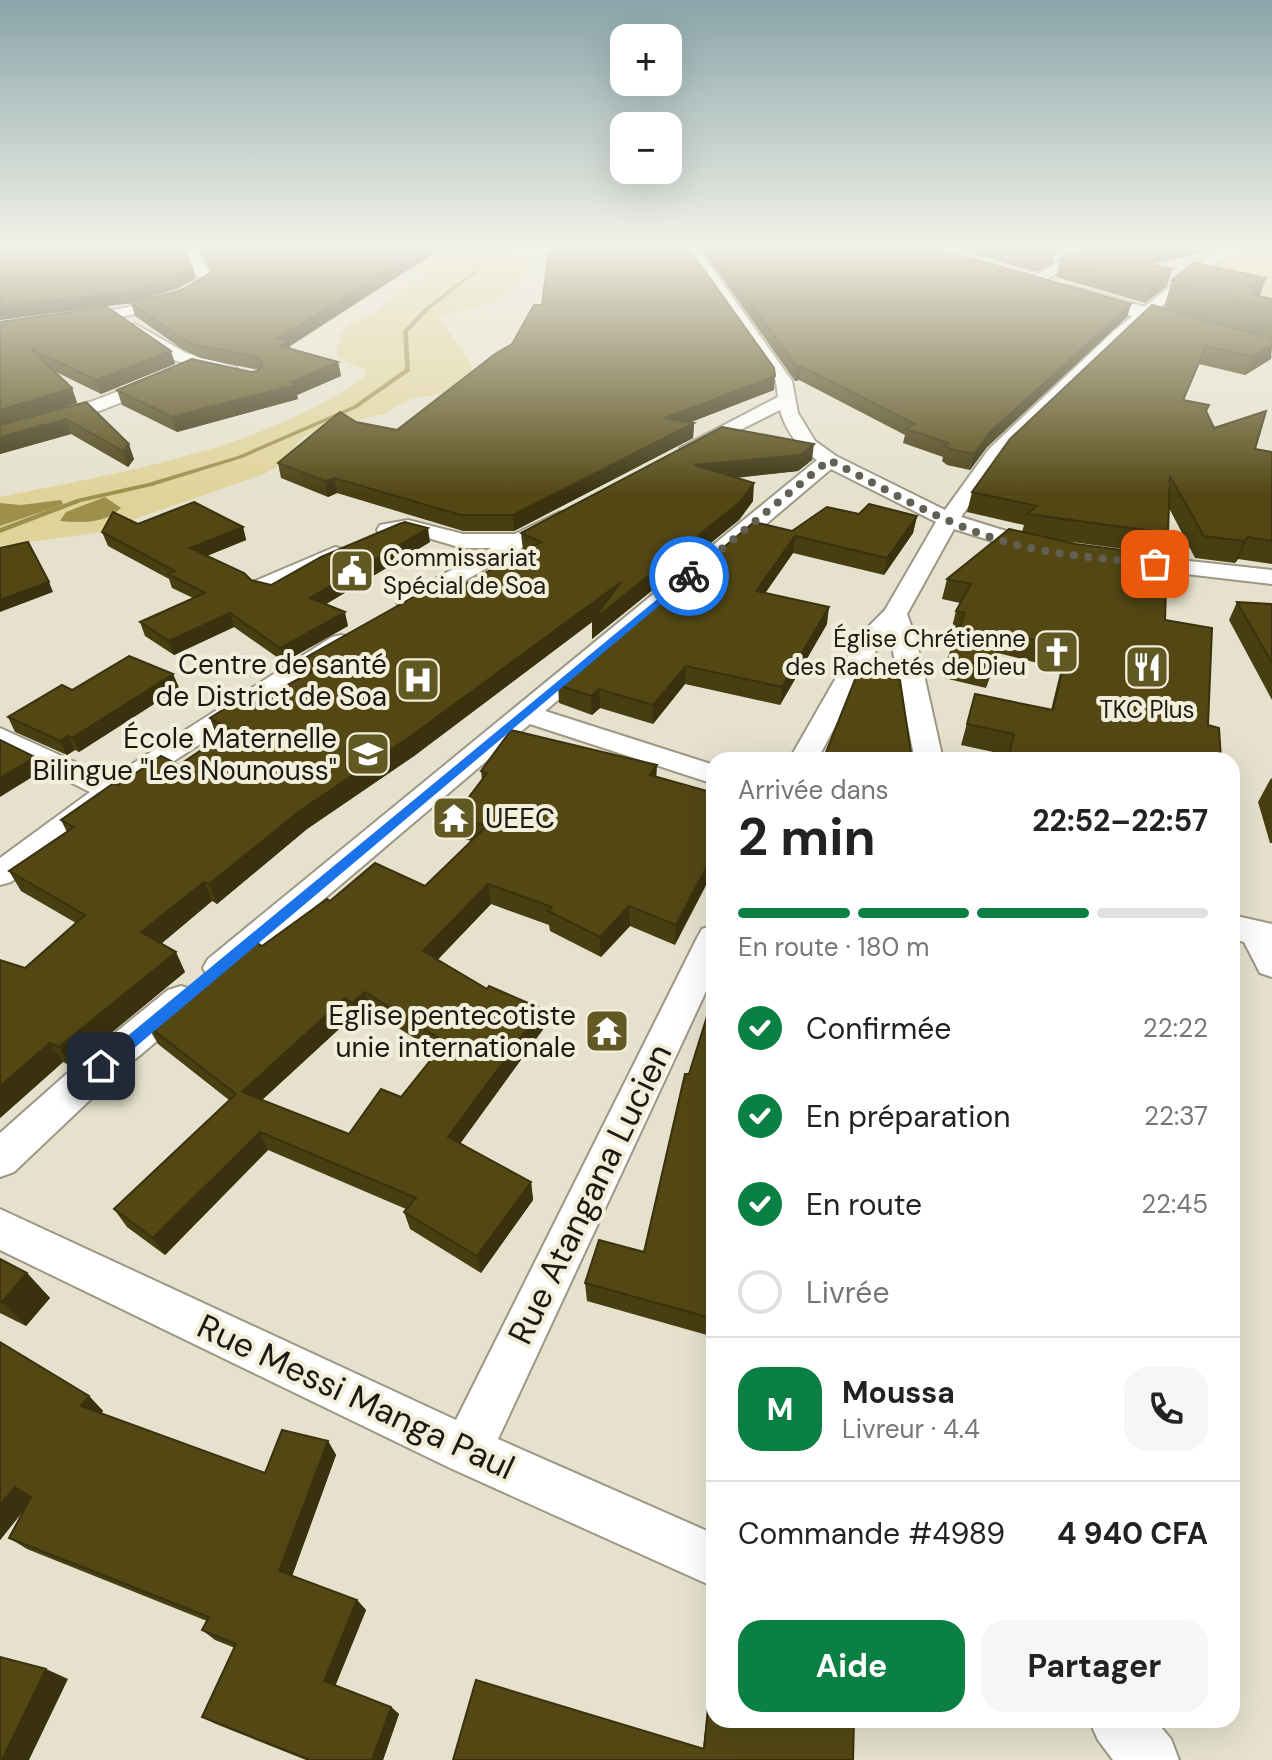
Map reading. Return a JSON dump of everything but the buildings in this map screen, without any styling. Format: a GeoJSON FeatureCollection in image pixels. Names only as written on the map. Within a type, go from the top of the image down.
{"type":"FeatureCollection","features":[{"type":"Feature","properties":{"kind":"street"},"geometry":{"type":"LineString","coordinates":[[137,330],[155,344],[194,365],[247,376]]}},
{"type":"Feature","properties":{"kind":"street"},"geometry":{"type":"LineString","coordinates":[[748,330],[784,381],[796,429],[808,445],[829,460],[948,520],[1005,542],[1055,552]]}},
{"type":"Feature","properties":{"kind":"street"},"geometry":{"type":"LineString","coordinates":[[807,752],[873,634],[895,614],[948,520],[996,453],[1081,369],[1126,330]]}},
{"type":"Feature","properties":{"kind":"street"},"geometry":{"type":"LineString","coordinates":[[1204,330],[1272,349]]}},
{"type":"Feature","properties":{"kind":"street"},"geometry":{"type":"LineString","coordinates":[[0,433],[96,406],[194,365]]}},
{"type":"Feature","properties":{"kind":"street"},"geometry":{"type":"LineString","coordinates":[[661,462],[787,399]]}},
{"type":"Feature","properties":{"kind":"street"},"geometry":{"type":"LineString","coordinates":[[0,1159],[101,1066],[829,460]]}},
{"type":"Feature","properties":{"kind":"street"},"geometry":{"type":"LineString","coordinates":[[382,618],[583,505]]}},
{"type":"Feature","properties":{"kind":"street"},"geometry":{"type":"LineString","coordinates":[[263,586],[408,526],[462,541],[518,541]]}},
{"type":"Feature","properties":{"kind":"street"},"geometry":{"type":"LineString","coordinates":[[1099,558],[1272,577]]}},
{"type":"Feature","properties":{"kind":"street"},"geometry":{"type":"LineString","coordinates":[[895,614],[904,639],[927,752]]}},
{"type":"Feature","properties":{"kind":"street"},"geometry":{"type":"LineString","coordinates":[[0,874],[111,790],[215,719],[355,633]]}},
{"type":"Feature","properties":{"kind":"street"},"geometry":{"type":"LineString","coordinates":[[526,714],[706,772]]}},
{"type":"Feature","properties":{"kind":"street"},"geometry":{"type":"LineString","coordinates":[[0,736],[111,790]]}},
{"type":"Feature","properties":{"kind":"street","name":"Rue Atangana Lucien"},"geometry":{"type":"LineString","coordinates":[[467,1451],[706,955]]}},
{"type":"Feature","properties":{"kind":"street","name":"Rue Messi Manga Paul"},"geometry":{"type":"LineString","coordinates":[[0,1229],[467,1451],[706,1557]]}},
{"type":"Feature","properties":{"kind":"street"},"geometry":{"type":"LineString","coordinates":[[1124,1728],[1150,1760]]}},
{"type":"Feature","properties":{"kind":"shaded area"},"geometry":{"type":"Polygon","coordinates":[[[449,330],[472,365],[470,388],[411,399],[383,414],[317,430],[302,438],[280,465],[264,474],[95,533],[0,546],[0,497],[190,455],[281,423],[325,402],[366,376],[364,369],[340,359],[336,352],[342,331],[449,330]]]}},
{"type":"Feature","properties":{"kind":"shaded area"},"geometry":{"type":"Polygon","coordinates":[[[105,497],[121,508],[100,520],[60,521],[66,512],[105,497]]]}},
{"type":"Feature","properties":{"kind":"shaded area"},"geometry":{"type":"Polygon","coordinates":[[[61,500],[63,504],[56,507],[0,526],[0,503],[21,505],[61,500]]]}},
{"type":"Feature","properties":{"kind":"waterway"},"geometry":{"type":"LineString","coordinates":[[0,531],[79,500],[150,485],[240,457],[355,407],[408,370],[407,330]]}},
{"type":"Feature","properties":{"kind":"way so far"},"geometry":{"type":"LineString","coordinates":[[689,576],[829,460],[948,520],[1005,542],[1068,554],[1155,564]]}},
{"type":"Feature","properties":{"kind":"place","name":"Commissariat Spécial de Soa"},"geometry":{"type":"Point","coordinates":[352,571]}},
{"type":"Feature","properties":{"kind":"place","name":"Église Chrétienne des Rachetés de Dieu"},"geometry":{"type":"Point","coordinates":[1057,652]}},
{"type":"Feature","properties":{"kind":"place","name":"TKC Plus"},"geometry":{"type":"Point","coordinates":[1147,667]}},
{"type":"Feature","properties":{"kind":"place","name":"Centre de santé de District de Soa"},"geometry":{"type":"Point","coordinates":[418,680]}},
{"type":"Feature","properties":{"kind":"place","name":"École Maternelle Bilingue \"Les Nounouss\""},"geometry":{"type":"Point","coordinates":[368,754]}},
{"type":"Feature","properties":{"kind":"place","name":"UEEC"},"geometry":{"type":"Point","coordinates":[454,818]}},
{"type":"Feature","properties":{"kind":"place","name":"Eglise pentecotiste unie internationale"},"geometry":{"type":"Point","coordinates":[607,1031]}},
{"type":"Feature","properties":{"kind":"route"},"geometry":{"type":"LineString","coordinates":[[101,1066],[689,576]]}}]}
